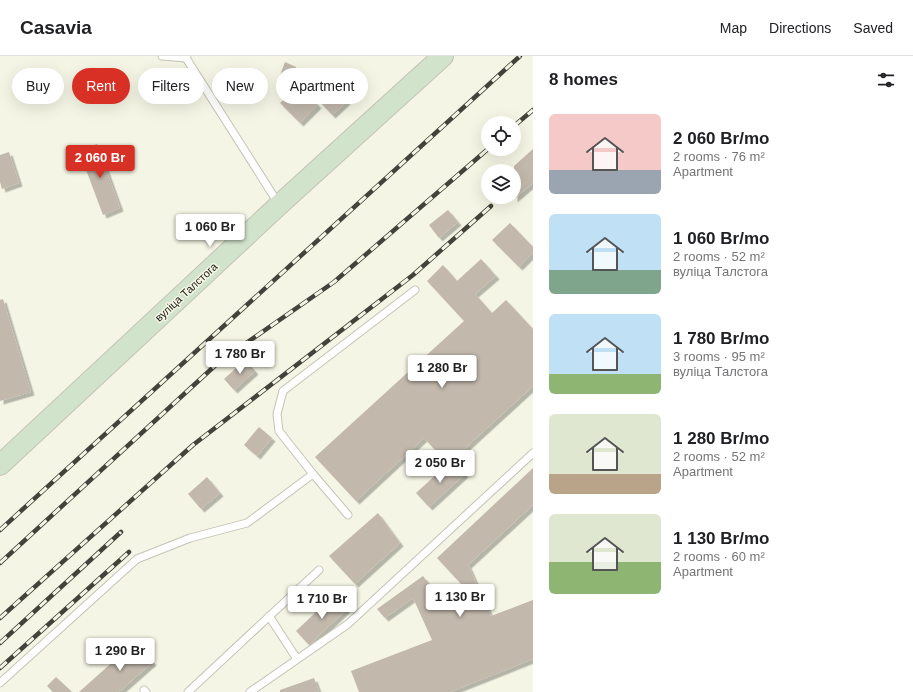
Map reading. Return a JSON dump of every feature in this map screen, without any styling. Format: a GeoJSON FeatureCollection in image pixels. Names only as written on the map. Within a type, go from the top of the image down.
{"type":"FeatureCollection","features":[{"type":"Feature","properties":{"kind":"main road","name":"вуліца Талстога"},"geometry":{"type":"LineString","coordinates":[[0,465],[279,205],[443,56]]}},
{"type":"Feature","properties":{"kind":"lane"},"geometry":{"type":"LineString","coordinates":[[162,56],[186,57],[279,205]]}},
{"type":"Feature","properties":{"kind":"lane"},"geometry":{"type":"LineString","coordinates":[[348,515],[313,474],[279,430],[278,414],[283,391],[414,290]]}},
{"type":"Feature","properties":{"kind":"lane"},"geometry":{"type":"LineString","coordinates":[[250,692],[348,624],[533,453]]}},
{"type":"Feature","properties":{"kind":"lane"},"geometry":{"type":"LineString","coordinates":[[0,683],[137,559],[190,538],[247,524],[313,474]]}},
{"type":"Feature","properties":{"kind":"lane"},"geometry":{"type":"LineString","coordinates":[[188,692],[319,570]]}},
{"type":"Feature","properties":{"kind":"lane"},"geometry":{"type":"LineString","coordinates":[[269,616],[297,659]]}},
{"type":"Feature","properties":{"kind":"building"},"geometry":{"type":"Polygon","coordinates":[[[285,62],[296,67],[296,68],[283,68],[285,62]]]}},
{"type":"Feature","properties":{"kind":"building"},"geometry":{"type":"Polygon","coordinates":[[[281,104],[317,104],[318,105],[300,123],[281,104]]]}},
{"type":"Feature","properties":{"kind":"building"},"geometry":{"type":"Polygon","coordinates":[[[322,104],[344,104],[332,115],[322,104]]]}},
{"type":"Feature","properties":{"kind":"building"},"geometry":{"type":"Polygon","coordinates":[[[97,144],[120,208],[103,215],[79,151],[97,144]]]}},
{"type":"Feature","properties":{"kind":"building"},"geometry":{"type":"Polygon","coordinates":[[[533,149],[533,183],[521,193],[521,164],[516,164],[533,149]]]}},
{"type":"Feature","properties":{"kind":"building"},"geometry":{"type":"Polygon","coordinates":[[[9,152],[19,183],[2,189],[0,182],[0,155],[9,152]]]}},
{"type":"Feature","properties":{"kind":"building"},"geometry":{"type":"Polygon","coordinates":[[[448,210],[458,222],[439,238],[429,225],[448,210]]]}},
{"type":"Feature","properties":{"kind":"building"},"geometry":{"type":"Polygon","coordinates":[[[510,223],[533,247],[533,253],[519,267],[492,240],[510,223]]]}},
{"type":"Feature","properties":{"kind":"building"},"geometry":{"type":"Polygon","coordinates":[[[481,259],[496,276],[475,294],[492,313],[506,300],[533,329],[533,386],[448,464],[424,438],[356,501],[315,457],[464,321],[427,281],[443,265],[457,281],[481,259]]]}},
{"type":"Feature","properties":{"kind":"building"},"geometry":{"type":"Polygon","coordinates":[[[3,299],[31,392],[0,401],[0,300],[3,299]]]}},
{"type":"Feature","properties":{"kind":"building"},"geometry":{"type":"Polygon","coordinates":[[[245,360],[255,371],[234,390],[224,379],[245,360]]]}},
{"type":"Feature","properties":{"kind":"building"},"geometry":{"type":"Polygon","coordinates":[[[259,427],[272,438],[257,456],[244,445],[259,427]]]}},
{"type":"Feature","properties":{"kind":"building"},"geometry":{"type":"Polygon","coordinates":[[[452,460],[465,474],[429,507],[416,493],[452,460]]]}},
{"type":"Feature","properties":{"kind":"building"},"geometry":{"type":"Polygon","coordinates":[[[533,468],[533,505],[468,565],[491,616],[533,600],[533,659],[450,692],[359,692],[351,671],[432,640],[413,598],[385,618],[377,609],[423,576],[438,596],[463,586],[437,558],[533,468]]]}},
{"type":"Feature","properties":{"kind":"building"},"geometry":{"type":"Polygon","coordinates":[[[207,477],[220,493],[201,509],[188,494],[207,477]]]}},
{"type":"Feature","properties":{"kind":"building"},"geometry":{"type":"Polygon","coordinates":[[[378,513],[400,543],[355,584],[329,556],[378,513]]]}},
{"type":"Feature","properties":{"kind":"building"},"geometry":{"type":"Polygon","coordinates":[[[335,594],[346,606],[346,610],[309,645],[296,631],[335,594]]]}},
{"type":"Feature","properties":{"kind":"building"},"geometry":{"type":"Polygon","coordinates":[[[135,642],[153,662],[119,692],[79,692],[135,642]]]}},
{"type":"Feature","properties":{"kind":"building"},"geometry":{"type":"Polygon","coordinates":[[[56,677],[72,692],[53,692],[47,686],[56,677]]]}},
{"type":"Feature","properties":{"kind":"building"},"geometry":{"type":"Polygon","coordinates":[[[314,678],[319,692],[280,692],[280,690],[314,678]]]}},
{"type":"Feature","properties":{"kind":"railway"},"geometry":{"type":"LineString","coordinates":[[0,530],[520,56]]}},
{"type":"Feature","properties":{"kind":"railway"},"geometry":{"type":"LineString","coordinates":[[521,120],[533,110]]}},
{"type":"Feature","properties":{"kind":"railway"},"geometry":{"type":"LineString","coordinates":[[0,563],[219,362],[334,282],[481,155]]}},
{"type":"Feature","properties":{"kind":"railway"},"geometry":{"type":"LineString","coordinates":[[0,618],[193,445],[413,275],[491,206]]}},
{"type":"Feature","properties":{"kind":"railway"},"geometry":{"type":"LineString","coordinates":[[0,643],[121,532]]}},
{"type":"Feature","properties":{"kind":"railway"},"geometry":{"type":"LineString","coordinates":[[0,668],[129,552]]}}]}
